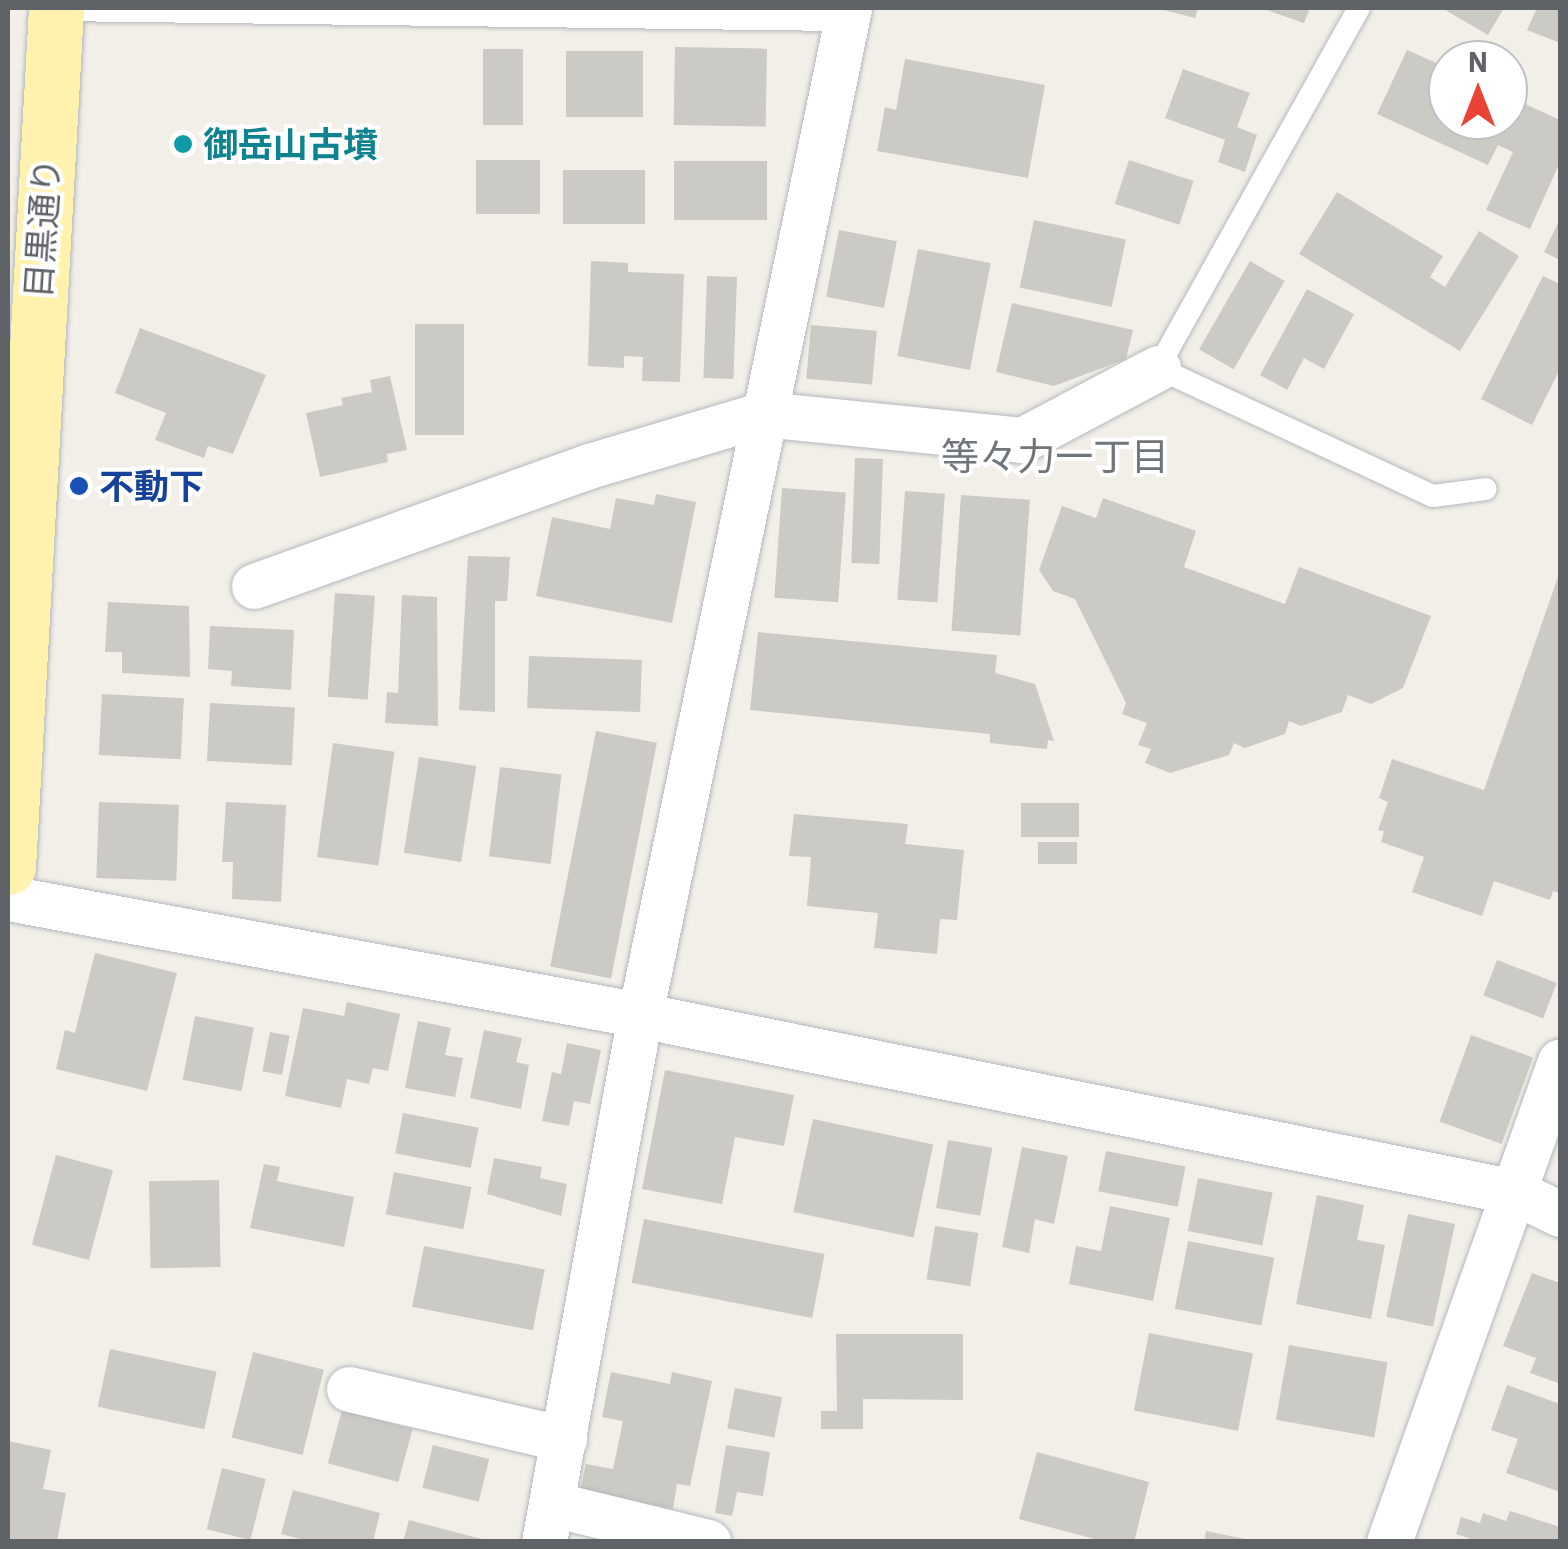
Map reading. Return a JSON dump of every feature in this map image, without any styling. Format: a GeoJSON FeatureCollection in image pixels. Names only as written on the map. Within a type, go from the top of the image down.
{"type":"FeatureCollection","features":[{"type":"Feature","properties":{"kind":"main road","name":"目黒通り"},"geometry":{"type":"LineString","coordinates":[[8,867],[56,9]]}},
{"type":"Feature","properties":{"kind":"street"},"geometry":{"type":"LineString","coordinates":[[708,1542],[548,1523],[640,1015],[848,14]]}},
{"type":"Feature","properties":{"kind":"street"},"geometry":{"type":"LineString","coordinates":[[254,586],[589,466],[763,414],[1022,440],[1158,368]]}},
{"type":"Feature","properties":{"kind":"street"},"geometry":{"type":"LineString","coordinates":[[8,898],[640,1015],[1515,1192],[1560,1214]]}},
{"type":"Feature","properties":{"kind":"street"},"geometry":{"type":"LineString","coordinates":[[1389,1542],[1560,1061]]}},
{"type":"Feature","properties":{"kind":"street"},"geometry":{"type":"LineString","coordinates":[[349,1389],[564,1439]]}},
{"type":"Feature","properties":{"kind":"lane"},"geometry":{"type":"LineString","coordinates":[[1359,8],[1158,368],[1434,496],[1486,489]]}},
{"type":"Feature","properties":{"kind":"lane"},"geometry":{"type":"LineString","coordinates":[[56,9],[848,14]]}},
{"type":"Feature","properties":{"kind":"building"},"geometry":{"type":"Polygon","coordinates":[[[1156,8],[1198,8],[1195,18],[1156,8]]]}},
{"type":"Feature","properties":{"kind":"building"},"geometry":{"type":"Polygon","coordinates":[[[1261,8],[1310,8],[1304,23],[1261,8]]]}},
{"type":"Feature","properties":{"kind":"building"},"geometry":{"type":"Polygon","coordinates":[[[1442,8],[1504,8],[1488,35],[1442,8]]]}},
{"type":"Feature","properties":{"kind":"building"},"geometry":{"type":"Polygon","coordinates":[[[1537,8],[1560,8],[1560,43],[1527,30],[1537,8]]]}},
{"type":"Feature","properties":{"kind":"building"},"geometry":{"type":"Polygon","coordinates":[[[675,47],[767,49],[766,127],[674,125],[675,47]]]}},
{"type":"Feature","properties":{"kind":"building"},"geometry":{"type":"Polygon","coordinates":[[[483,49],[523,49],[523,125],[483,125],[483,49]]]}},
{"type":"Feature","properties":{"kind":"building"},"geometry":{"type":"Polygon","coordinates":[[[1407,50],[1428,59],[1428,137],[1377,114],[1407,50]]]}},
{"type":"Feature","properties":{"kind":"building"},"geometry":{"type":"Polygon","coordinates":[[[566,51],[643,51],[643,117],[566,117],[566,51]]]}},
{"type":"Feature","properties":{"kind":"building"},"geometry":{"type":"Polygon","coordinates":[[[905,59],[1045,85],[1028,178],[877,151],[885,107],[896,110],[905,59]]]}},
{"type":"Feature","properties":{"kind":"building"},"geometry":{"type":"Polygon","coordinates":[[[1183,69],[1250,93],[1237,127],[1257,135],[1245,172],[1218,162],[1225,140],[1165,118],[1183,69]]]}},
{"type":"Feature","properties":{"kind":"building"},"geometry":{"type":"Polygon","coordinates":[[[1528,105],[1560,120],[1560,162],[1530,229],[1486,210],[1513,152],[1498,145],[1488,165],[1434,140],[1528,140],[1528,105]]]}},
{"type":"Feature","properties":{"kind":"building"},"geometry":{"type":"Polygon","coordinates":[[[476,160],[540,160],[540,214],[476,214],[476,160]]]}},
{"type":"Feature","properties":{"kind":"building"},"geometry":{"type":"Polygon","coordinates":[[[1129,160],[1194,181],[1179,225],[1115,204],[1129,160]]]}},
{"type":"Feature","properties":{"kind":"building"},"geometry":{"type":"Polygon","coordinates":[[[674,161],[767,161],[767,220],[674,220],[674,161]]]}},
{"type":"Feature","properties":{"kind":"building"},"geometry":{"type":"Polygon","coordinates":[[[563,170],[645,170],[645,224],[563,224],[563,170]]]}},
{"type":"Feature","properties":{"kind":"building"},"geometry":{"type":"Polygon","coordinates":[[[1337,192],[1443,256],[1430,277],[1445,287],[1479,231],[1519,256],[1460,351],[1299,254],[1337,192]]]}},
{"type":"Feature","properties":{"kind":"building"},"geometry":{"type":"Polygon","coordinates":[[[1560,219],[1560,260],[1544,252],[1560,219]]]}},
{"type":"Feature","properties":{"kind":"building"},"geometry":{"type":"Polygon","coordinates":[[[1034,220],[1126,240],[1112,307],[1020,287],[1034,220]]]}},
{"type":"Feature","properties":{"kind":"building"},"geometry":{"type":"Polygon","coordinates":[[[839,230],[897,241],[884,308],[826,297],[839,230]]]}},
{"type":"Feature","properties":{"kind":"building"},"geometry":{"type":"Polygon","coordinates":[[[918,249],[991,263],[970,370],[897,356],[918,249]]]}},
{"type":"Feature","properties":{"kind":"building"},"geometry":{"type":"Polygon","coordinates":[[[591,261],[628,263],[628,272],[684,274],[680,382],[642,381],[643,357],[624,356],[624,368],[588,366],[591,261]]]}},
{"type":"Feature","properties":{"kind":"building"},"geometry":{"type":"Polygon","coordinates":[[[1250,261],[1285,281],[1234,369],[1199,349],[1250,261]]]}},
{"type":"Feature","properties":{"kind":"building"},"geometry":{"type":"Polygon","coordinates":[[[707,276],[737,277],[733,379],[703,378],[707,276]]]}},
{"type":"Feature","properties":{"kind":"building"},"geometry":{"type":"Polygon","coordinates":[[[1543,276],[1560,284],[1560,369],[1532,425],[1481,399],[1543,276]]]}},
{"type":"Feature","properties":{"kind":"building"},"geometry":{"type":"Polygon","coordinates":[[[1307,289],[1354,314],[1324,369],[1304,358],[1287,390],[1260,375],[1307,289]]]}},
{"type":"Feature","properties":{"kind":"building"},"geometry":{"type":"Polygon","coordinates":[[[1012,303],[1133,330],[1126,359],[1054,386],[996,372],[1012,303]]]}},
{"type":"Feature","properties":{"kind":"building"},"geometry":{"type":"Polygon","coordinates":[[[415,324],[464,324],[464,435],[415,435],[415,324]]]}},
{"type":"Feature","properties":{"kind":"building"},"geometry":{"type":"Polygon","coordinates":[[[811,325],[877,331],[872,385],[806,379],[811,325]]]}},
{"type":"Feature","properties":{"kind":"building"},"geometry":{"type":"Polygon","coordinates":[[[140,328],[266,375],[233,454],[208,446],[204,458],[155,440],[166,413],[115,393],[140,328]]]}},
{"type":"Feature","properties":{"kind":"building"},"geometry":{"type":"Polygon","coordinates":[[[390,376],[407,450],[387,454],[388,462],[320,477],[306,413],[343,405],[341,398],[372,392],[370,380],[390,376]]]}},
{"type":"Feature","properties":{"kind":"building"},"geometry":{"type":"Polygon","coordinates":[[[855,458],[883,459],[879,564],[851,563],[855,458]]]}},
{"type":"Feature","properties":{"kind":"building"},"geometry":{"type":"Polygon","coordinates":[[[782,488],[846,492],[838,602],[774,598],[782,488]]]}},
{"type":"Feature","properties":{"kind":"building"},"geometry":{"type":"Polygon","coordinates":[[[905,491],[945,494],[937,603],[897,600],[905,491]]]}},
{"type":"Feature","properties":{"kind":"building"},"geometry":{"type":"Polygon","coordinates":[[[656,494],[696,502],[672,623],[536,596],[552,517],[610,529],[616,498],[654,505],[656,494]]]}},
{"type":"Feature","properties":{"kind":"building"},"geometry":{"type":"Polygon","coordinates":[[[961,495],[1030,500],[1020,635],[952,631],[961,495]]]}},
{"type":"Feature","properties":{"kind":"building"},"geometry":{"type":"Polygon","coordinates":[[[1103,498],[1196,531],[1184,567],[1285,604],[1299,567],[1431,616],[1403,688],[1371,704],[1348,695],[1342,712],[1301,726],[1289,721],[1285,734],[1245,748],[1234,743],[1229,755],[1170,773],[1145,763],[1151,749],[1138,745],[1147,723],[1122,714],[1126,703],[1075,599],[1053,591],[1039,570],[1062,506],[1096,518],[1103,498]]]}},
{"type":"Feature","properties":{"kind":"building"},"geometry":{"type":"Polygon","coordinates":[[[468,556],[510,557],[507,601],[495,601],[495,712],[459,710],[468,556]]]}},
{"type":"Feature","properties":{"kind":"building"},"geometry":{"type":"Polygon","coordinates":[[[1560,571],[1560,893],[1553,891],[1550,900],[1494,881],[1482,916],[1412,892],[1424,857],[1381,842],[1384,831],[1378,830],[1388,802],[1379,798],[1392,759],[1484,790],[1560,571]]]}},
{"type":"Feature","properties":{"kind":"building"},"geometry":{"type":"Polygon","coordinates":[[[335,593],[375,596],[368,700],[328,697],[335,593]]]}},
{"type":"Feature","properties":{"kind":"building"},"geometry":{"type":"Polygon","coordinates":[[[402,595],[437,597],[438,726],[385,723],[387,692],[398,693],[402,595]]]}},
{"type":"Feature","properties":{"kind":"building"},"geometry":{"type":"Polygon","coordinates":[[[108,602],[189,606],[190,677],[122,673],[122,652],[105,652],[108,602]]]}},
{"type":"Feature","properties":{"kind":"building"},"geometry":{"type":"Polygon","coordinates":[[[210,626],[294,630],[291,690],[231,686],[232,671],[208,669],[210,626]]]}},
{"type":"Feature","properties":{"kind":"building"},"geometry":{"type":"Polygon","coordinates":[[[758,632],[997,655],[995,673],[1035,684],[1054,741],[1048,740],[1047,749],[990,743],[990,734],[750,710],[758,632]]]}},
{"type":"Feature","properties":{"kind":"building"},"geometry":{"type":"Polygon","coordinates":[[[529,656],[642,660],[640,712],[527,708],[529,656]]]}},
{"type":"Feature","properties":{"kind":"building"},"geometry":{"type":"Polygon","coordinates":[[[102,694],[184,698],[181,759],[99,755],[102,694]]]}},
{"type":"Feature","properties":{"kind":"building"},"geometry":{"type":"Polygon","coordinates":[[[210,703],[295,707],[292,765],[207,761],[210,703]]]}},
{"type":"Feature","properties":{"kind":"building"},"geometry":{"type":"Polygon","coordinates":[[[596,731],[657,743],[611,978],[550,967],[596,731]]]}},
{"type":"Feature","properties":{"kind":"building"},"geometry":{"type":"Polygon","coordinates":[[[333,743],[394,752],[378,866],[317,857],[333,743]]]}},
{"type":"Feature","properties":{"kind":"building"},"geometry":{"type":"Polygon","coordinates":[[[419,757],[476,766],[461,862],[404,853],[419,757]]]}},
{"type":"Feature","properties":{"kind":"building"},"geometry":{"type":"Polygon","coordinates":[[[500,767],[562,775],[551,864],[489,856],[500,767]]]}},
{"type":"Feature","properties":{"kind":"building"},"geometry":{"type":"Polygon","coordinates":[[[99,802],[179,805],[176,881],[96,878],[99,802]]]}},
{"type":"Feature","properties":{"kind":"building"},"geometry":{"type":"Polygon","coordinates":[[[226,802],[286,805],[281,902],[232,899],[233,862],[222,862],[226,802]]]}},
{"type":"Feature","properties":{"kind":"building"},"geometry":{"type":"Polygon","coordinates":[[[1021,803],[1079,803],[1079,837],[1021,837],[1021,803]]]}},
{"type":"Feature","properties":{"kind":"building"},"geometry":{"type":"Polygon","coordinates":[[[794,814],[908,824],[905,844],[964,850],[957,920],[940,919],[937,954],[874,948],[878,913],[807,906],[811,857],[789,856],[794,814]]]}},
{"type":"Feature","properties":{"kind":"building"},"geometry":{"type":"Polygon","coordinates":[[[1038,842],[1077,842],[1077,864],[1038,864],[1038,842]]]}},
{"type":"Feature","properties":{"kind":"building"},"geometry":{"type":"Polygon","coordinates":[[[95,953],[177,973],[147,1091],[56,1069],[65,1030],[75,1033],[95,953]]]}},
{"type":"Feature","properties":{"kind":"building"},"geometry":{"type":"Polygon","coordinates":[[[1497,960],[1557,983],[1543,1018],[1483,995],[1497,960]]]}},
{"type":"Feature","properties":{"kind":"building"},"geometry":{"type":"Polygon","coordinates":[[[347,1002],[400,1014],[388,1071],[373,1068],[369,1084],[347,1079],[341,1108],[285,1096],[303,1008],[344,1016],[347,1002]]]}},
{"type":"Feature","properties":{"kind":"building"},"geometry":{"type":"Polygon","coordinates":[[[195,1016],[254,1027],[241,1091],[183,1080],[195,1016]]]}},
{"type":"Feature","properties":{"kind":"building"},"geometry":{"type":"Polygon","coordinates":[[[418,1021],[451,1028],[445,1055],[463,1058],[455,1097],[405,1088],[418,1021]]]}},
{"type":"Feature","properties":{"kind":"building"},"geometry":{"type":"Polygon","coordinates":[[[484,1030],[522,1038],[516,1062],[529,1065],[521,1109],[470,1098],[484,1030]]]}},
{"type":"Feature","properties":{"kind":"building"},"geometry":{"type":"Polygon","coordinates":[[[270,1032],[290,1036],[282,1075],[262,1071],[270,1032]]]}},
{"type":"Feature","properties":{"kind":"building"},"geometry":{"type":"Polygon","coordinates":[[[1471,1035],[1533,1058],[1502,1144],[1440,1121],[1471,1035]]]}},
{"type":"Feature","properties":{"kind":"building"},"geometry":{"type":"Polygon","coordinates":[[[567,1043],[601,1050],[590,1104],[574,1101],[569,1126],[542,1121],[552,1072],[561,1074],[567,1043]]]}},
{"type":"Feature","properties":{"kind":"building"},"geometry":{"type":"Polygon","coordinates":[[[665,1070],[794,1095],[784,1146],[735,1137],[722,1204],[642,1189],[665,1070]]]}},
{"type":"Feature","properties":{"kind":"building"},"geometry":{"type":"Polygon","coordinates":[[[403,1113],[479,1128],[471,1168],[395,1153],[403,1113]]]}},
{"type":"Feature","properties":{"kind":"building"},"geometry":{"type":"Polygon","coordinates":[[[813,1119],[933,1145],[914,1237],[793,1212],[813,1119]]]}},
{"type":"Feature","properties":{"kind":"building"},"geometry":{"type":"Polygon","coordinates":[[[948,1140],[992,1148],[980,1216],[936,1208],[948,1140]]]}},
{"type":"Feature","properties":{"kind":"building"},"geometry":{"type":"Polygon","coordinates":[[[1022,1147],[1068,1156],[1054,1224],[1035,1219],[1029,1253],[1002,1247],[1022,1147]]]}},
{"type":"Feature","properties":{"kind":"building"},"geometry":{"type":"Polygon","coordinates":[[[1106,1151],[1186,1166],[1178,1207],[1098,1191],[1106,1151]]]}},
{"type":"Feature","properties":{"kind":"building"},"geometry":{"type":"Polygon","coordinates":[[[56,1155],[113,1170],[89,1260],[32,1245],[56,1155]]]}},
{"type":"Feature","properties":{"kind":"building"},"geometry":{"type":"Polygon","coordinates":[[[494,1158],[542,1167],[540,1178],[567,1184],[561,1216],[487,1194],[494,1158]]]}},
{"type":"Feature","properties":{"kind":"building"},"geometry":{"type":"Polygon","coordinates":[[[264,1164],[280,1167],[277,1181],[354,1197],[344,1247],[250,1228],[264,1164]]]}},
{"type":"Feature","properties":{"kind":"building"},"geometry":{"type":"Polygon","coordinates":[[[394,1172],[472,1187],[463,1229],[386,1214],[394,1172]]]}},
{"type":"Feature","properties":{"kind":"building"},"geometry":{"type":"Polygon","coordinates":[[[1198,1178],[1273,1193],[1262,1246],[1188,1231],[1198,1178]]]}},
{"type":"Feature","properties":{"kind":"building"},"geometry":{"type":"Polygon","coordinates":[[[219,1180],[221,1267],[151,1268],[149,1181],[219,1180]]]}},
{"type":"Feature","properties":{"kind":"building"},"geometry":{"type":"Polygon","coordinates":[[[1317,1195],[1364,1205],[1357,1240],[1385,1245],[1371,1319],[1296,1304],[1317,1195]]]}},
{"type":"Feature","properties":{"kind":"building"},"geometry":{"type":"Polygon","coordinates":[[[1110,1206],[1170,1218],[1153,1301],[1069,1284],[1076,1246],[1101,1251],[1110,1206]]]}},
{"type":"Feature","properties":{"kind":"building"},"geometry":{"type":"Polygon","coordinates":[[[1408,1214],[1455,1224],[1433,1327],[1386,1317],[1408,1214]]]}},
{"type":"Feature","properties":{"kind":"building"},"geometry":{"type":"Polygon","coordinates":[[[644,1219],[825,1254],[812,1318],[632,1283],[644,1219]]]}},
{"type":"Feature","properties":{"kind":"building"},"geometry":{"type":"Polygon","coordinates":[[[935,1226],[978,1233],[970,1286],[927,1279],[935,1226]]]}},
{"type":"Feature","properties":{"kind":"building"},"geometry":{"type":"Polygon","coordinates":[[[1188,1241],[1274,1258],[1261,1326],[1175,1309],[1188,1241]]]}},
{"type":"Feature","properties":{"kind":"building"},"geometry":{"type":"Polygon","coordinates":[[[424,1246],[545,1269],[533,1330],[412,1307],[424,1246]]]}},
{"type":"Feature","properties":{"kind":"building"},"geometry":{"type":"Polygon","coordinates":[[[1532,1273],[1560,1283],[1558,1383],[1530,1373],[1536,1358],[1503,1346],[1532,1273]]]}},
{"type":"Feature","properties":{"kind":"building"},"geometry":{"type":"Polygon","coordinates":[[[1149,1333],[1253,1353],[1238,1431],[1134,1411],[1149,1333]]]}},
{"type":"Feature","properties":{"kind":"building"},"geometry":{"type":"Polygon","coordinates":[[[836,1334],[963,1334],[963,1400],[863,1399],[863,1429],[821,1429],[821,1411],[837,1411],[836,1334]]]}},
{"type":"Feature","properties":{"kind":"building"},"geometry":{"type":"Polygon","coordinates":[[[1289,1345],[1387,1362],[1374,1437],[1276,1420],[1289,1345]]]}},
{"type":"Feature","properties":{"kind":"building"},"geometry":{"type":"Polygon","coordinates":[[[110,1349],[217,1372],[204,1429],[98,1407],[110,1349]]]}},
{"type":"Feature","properties":{"kind":"building"},"geometry":{"type":"Polygon","coordinates":[[[253,1352],[324,1370],[303,1455],[232,1437],[253,1352]]]}},
{"type":"Feature","properties":{"kind":"building"},"geometry":{"type":"Polygon","coordinates":[[[611,1372],[670,1384],[672,1372],[712,1381],[690,1486],[677,1484],[673,1509],[580,1490],[586,1464],[613,1469],[623,1421],[602,1417],[611,1372]]]}},
{"type":"Feature","properties":{"kind":"building"},"geometry":{"type":"Polygon","coordinates":[[[1507,1385],[1560,1404],[1560,1492],[1506,1473],[1518,1439],[1491,1430],[1507,1385]]]}},
{"type":"Feature","properties":{"kind":"building"},"geometry":{"type":"Polygon","coordinates":[[[735,1388],[782,1397],[774,1437],[727,1428],[735,1388]]]}},
{"type":"Feature","properties":{"kind":"building"},"geometry":{"type":"Polygon","coordinates":[[[342,1410],[413,1429],[398,1482],[328,1463],[342,1410]]]}},
{"type":"Feature","properties":{"kind":"building"},"geometry":{"type":"Polygon","coordinates":[[[8,1441],[51,1450],[43,1489],[66,1493],[57,1542],[8,1542],[8,1441]]]}},
{"type":"Feature","properties":{"kind":"building"},"geometry":{"type":"Polygon","coordinates":[[[433,1445],[489,1459],[479,1502],[422,1488],[433,1445]]]}},
{"type":"Feature","properties":{"kind":"building"},"geometry":{"type":"Polygon","coordinates":[[[726,1445],[770,1452],[763,1496],[737,1492],[732,1516],[715,1513],[726,1445]]]}},
{"type":"Feature","properties":{"kind":"building"},"geometry":{"type":"Polygon","coordinates":[[[1037,1452],[1149,1482],[1134,1542],[1106,1542],[1019,1519],[1037,1452]]]}},
{"type":"Feature","properties":{"kind":"building"},"geometry":{"type":"Polygon","coordinates":[[[222,1468],[266,1479],[250,1540],[207,1529],[222,1468]]]}},
{"type":"Feature","properties":{"kind":"building"},"geometry":{"type":"Polygon","coordinates":[[[293,1490],[380,1513],[373,1542],[312,1542],[281,1534],[293,1490]]]}},
{"type":"Feature","properties":{"kind":"building"},"geometry":{"type":"Polygon","coordinates":[[[1510,1511],[1560,1527],[1560,1542],[1481,1542],[1456,1534],[1461,1517],[1480,1523],[1483,1513],[1506,1521],[1510,1511]]]}},
{"type":"Feature","properties":{"kind":"building"},"geometry":{"type":"Polygon","coordinates":[[[409,1520],[485,1540],[485,1542],[403,1542],[409,1520]]]}},
{"type":"Feature","properties":{"kind":"building"},"geometry":{"type":"Polygon","coordinates":[[[1206,1531],[1250,1540],[1250,1542],[1204,1542],[1206,1531]]]}},
{"type":"Feature","properties":{"kind":"place","name":"御岳山古墳"},"geometry":{"type":"Point","coordinates":[183,144]}},
{"type":"Feature","properties":{"kind":"place","name":"不動下"},"geometry":{"type":"Point","coordinates":[79,486]}},
{"type":"Feature","properties":{"kind":"district","name":"等々力一丁目"},"geometry":{"type":"Point","coordinates":[1055,456]}}]}
